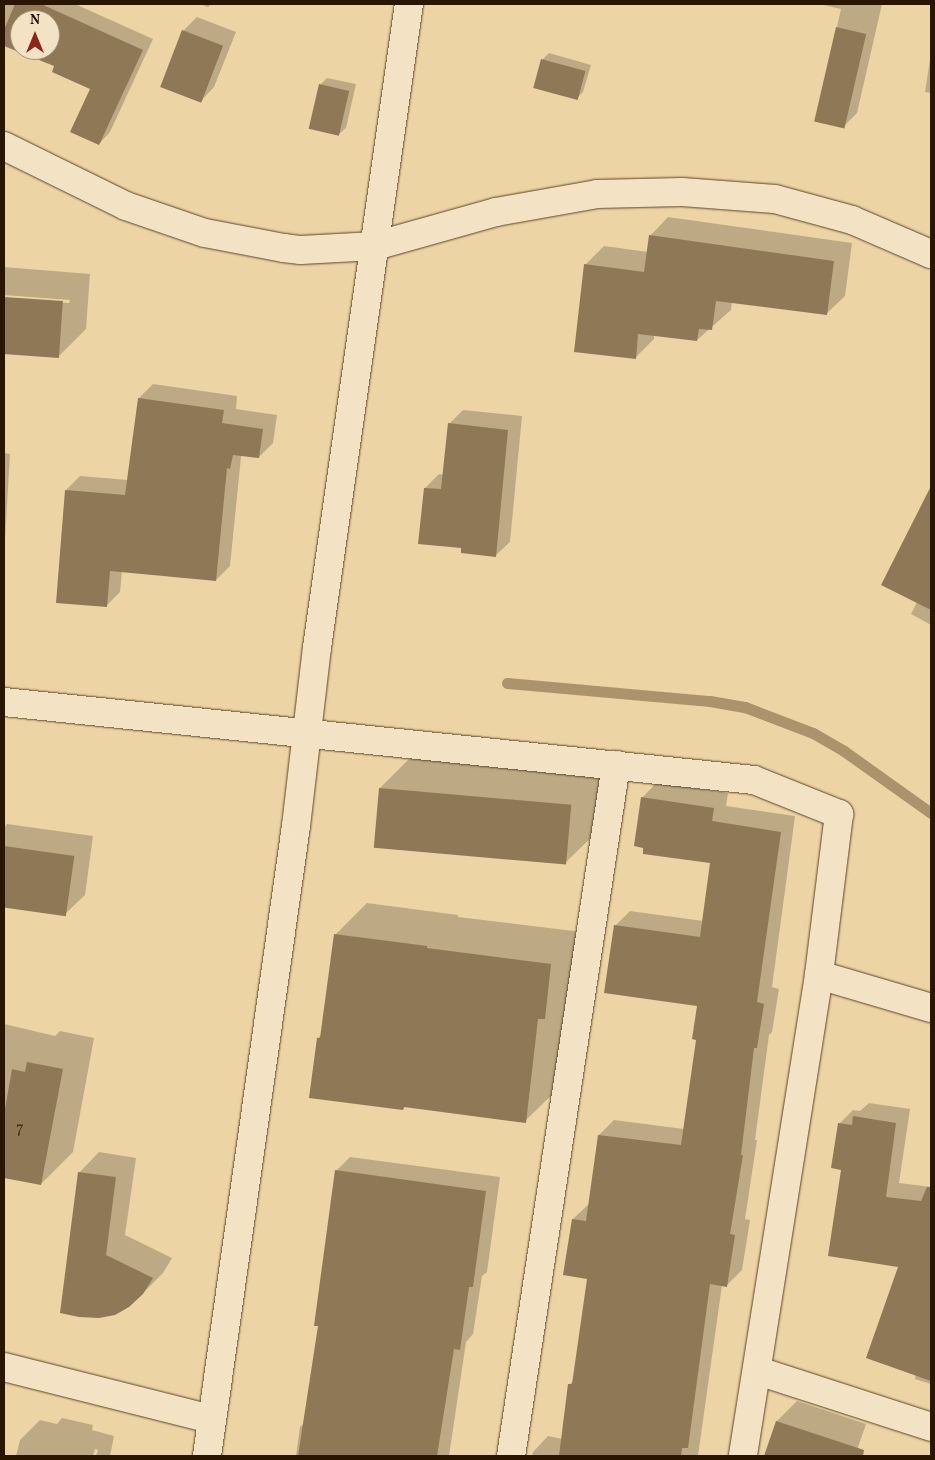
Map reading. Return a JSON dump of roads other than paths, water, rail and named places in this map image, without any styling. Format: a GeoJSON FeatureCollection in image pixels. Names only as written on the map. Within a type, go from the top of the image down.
{"type":"FeatureCollection","features":[{"type":"Feature","properties":{"kind":"street"},"geometry":{"type":"LineString","coordinates":[[206,1456],[296,826],[307,732],[409,4]]}},
{"type":"Feature","properties":{"kind":"street"},"geometry":{"type":"LineString","coordinates":[[4,146],[126,206],[205,233],[301,250],[375,246],[496,212],[597,194],[682,192],[775,199],[852,220],[931,254]]}},
{"type":"Feature","properties":{"kind":"street"},"geometry":{"type":"LineString","coordinates":[[4,702],[307,732],[754,780],[839,814],[820,975],[758,1371],[742,1456]]}},
{"type":"Feature","properties":{"kind":"street"},"geometry":{"type":"LineString","coordinates":[[511,1456],[616,765]]}},
{"type":"Feature","properties":{"kind":"street"},"geometry":{"type":"LineString","coordinates":[[820,975],[931,1008]]}},
{"type":"Feature","properties":{"kind":"street"},"geometry":{"type":"LineString","coordinates":[[4,1367],[211,1419]]}},
{"type":"Feature","properties":{"kind":"street"},"geometry":{"type":"LineString","coordinates":[[758,1371],[931,1427]]}},
{"type":"Feature","properties":{"kind":"waterway"},"geometry":{"type":"LineString","coordinates":[[507,683],[710,701],[745,707],[813,733],[844,751],[931,813]]}}]}
